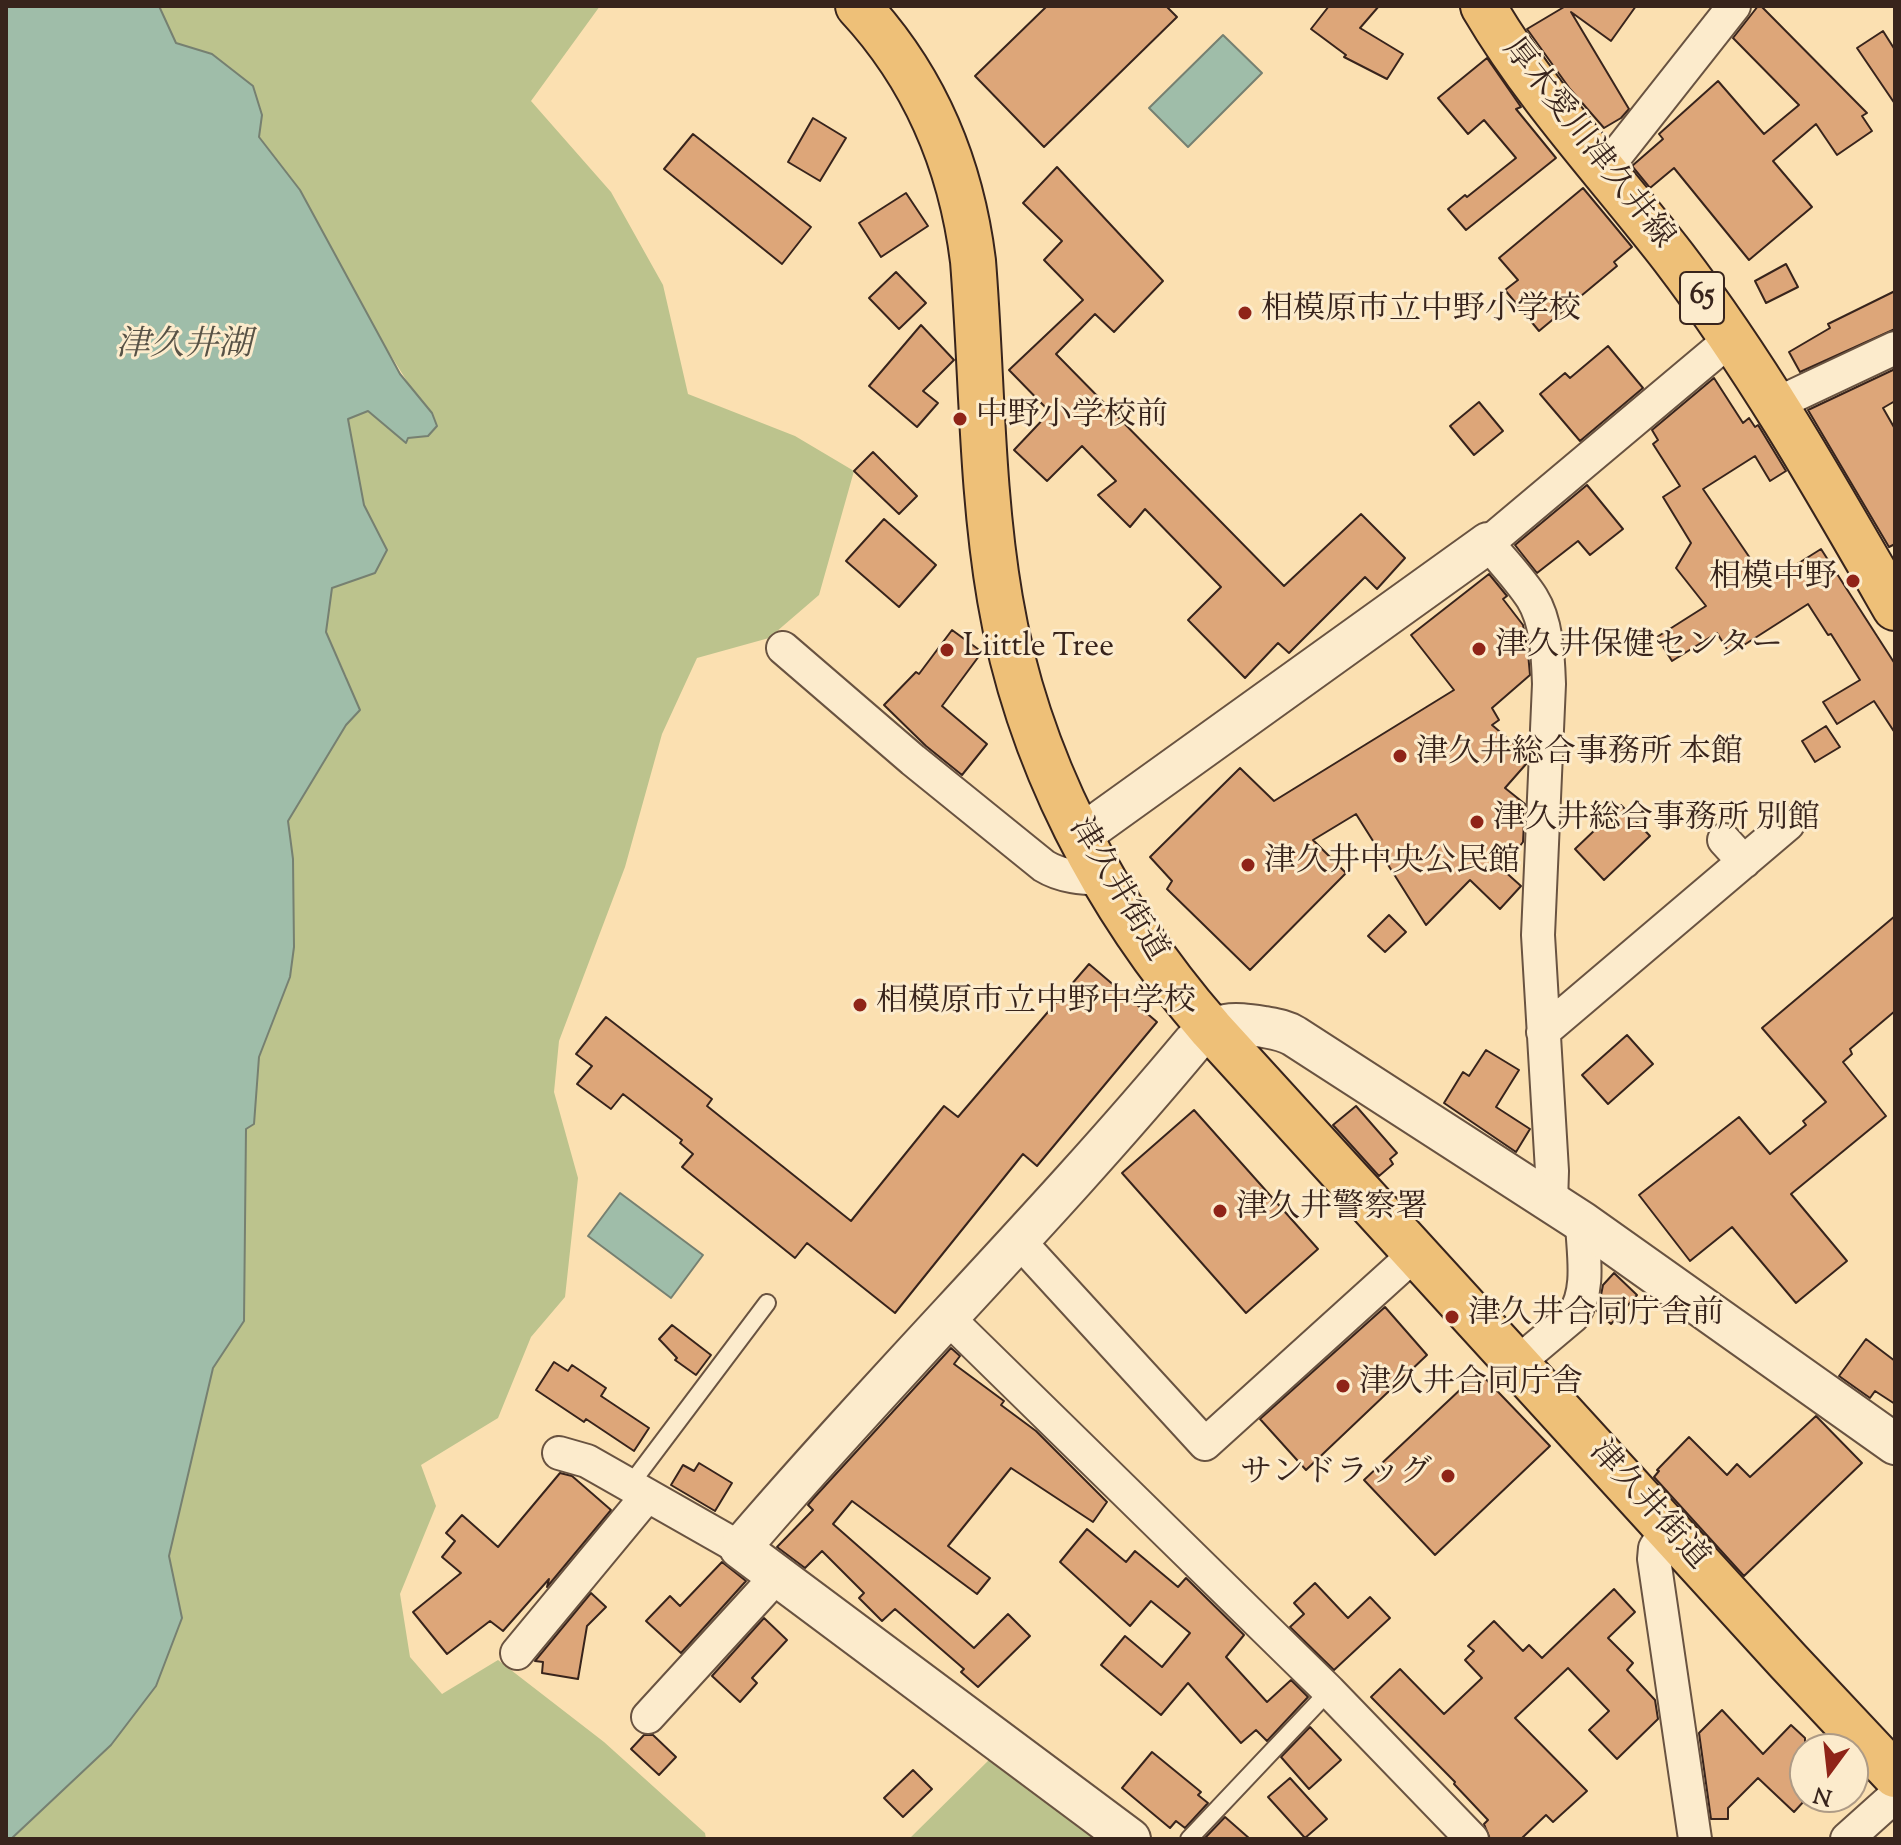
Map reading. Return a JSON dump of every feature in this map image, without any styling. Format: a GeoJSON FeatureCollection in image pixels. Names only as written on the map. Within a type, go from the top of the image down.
{"type":"FeatureCollection","features":[{"type":"Feature","properties":{"kind":"main road","name":"津久井街道"},"geometry":{"type":"LineString","coordinates":[[858,6],[911,75],[941,131],[957,178],[973,261],[990,518],[1000,599],[1033,728],[1062,800],[1104,879],[1175,987],[1211,1029],[1895,1775]]}},
{"type":"Feature","properties":{"kind":"main road","name":"厚木愛川津久井線"},"geometry":{"type":"LineString","coordinates":[[1483,6],[1540,93],[1673,257],[1732,338],[1776,404],[1895,608]]}},
{"type":"Feature","properties":{"kind":"street"},"geometry":{"type":"LineString","coordinates":[[1603,172],[1734,6]]}},
{"type":"Feature","properties":{"kind":"street"},"geometry":{"type":"LineString","coordinates":[[1080,836],[1488,543],[1732,338]]}},
{"type":"Feature","properties":{"kind":"street"},"geometry":{"type":"LineString","coordinates":[[1776,404],[1895,348]]}},
{"type":"Feature","properties":{"kind":"street"},"geometry":{"type":"LineString","coordinates":[[1488,543],[1533,599],[1546,638],[1549,684],[1538,935],[1543,1032],[1552,1171],[1566,1212],[1584,1294],[1573,1316],[1516,1364]]}},
{"type":"Feature","properties":{"kind":"street"},"geometry":{"type":"LineString","coordinates":[[783,648],[913,760],[1044,866],[1059,874],[1104,879]]}},
{"type":"Feature","properties":{"kind":"street"},"geometry":{"type":"LineString","coordinates":[[1543,1032],[1659,952],[1734,851],[1788,824]]}},
{"type":"Feature","properties":{"kind":"street"},"geometry":{"type":"LineString","coordinates":[[740,1548],[1019,1241],[1193,1043],[1211,1029],[1235,1022],[1290,1033],[1566,1212],[1892,1438]]}},
{"type":"Feature","properties":{"kind":"street"},"geometry":{"type":"LineString","coordinates":[[1019,1241],[1205,1444],[1416,1253]]}},
{"type":"Feature","properties":{"kind":"street"},"geometry":{"type":"LineString","coordinates":[[947,1317],[1329,1691],[1472,1839]]}},
{"type":"Feature","properties":{"kind":"street"},"geometry":{"type":"LineString","coordinates":[[559,1453],[587,1461],[740,1548],[1130,1839]]}},
{"type":"Feature","properties":{"kind":"street"},"geometry":{"type":"LineString","coordinates":[[517,1653],[639,1490]]}},
{"type":"Feature","properties":{"kind":"street"},"geometry":{"type":"LineString","coordinates":[[1667,1529],[1655,1548],[1654,1559],[1695,1839]]}},
{"type":"Feature","properties":{"kind":"street"},"geometry":{"type":"LineString","coordinates":[[648,1717],[777,1576]]}},
{"type":"Feature","properties":{"kind":"street"},"geometry":{"type":"LineString","coordinates":[[1847,1839],[1895,1796]]}},
{"type":"Feature","properties":{"kind":"lane"},"geometry":{"type":"LineString","coordinates":[[639,1490],[767,1303]]}},
{"type":"Feature","properties":{"kind":"lane"},"geometry":{"type":"LineString","coordinates":[[1189,1839],[1329,1691]]}},
{"type":"Feature","properties":{"kind":"green space"},"geometry":{"type":"Polygon","coordinates":[[[152,6],[600,6],[531,101],[611,192],[663,285],[688,394],[795,436],[854,471],[819,595],[769,638],[697,658],[662,734],[625,867],[559,1041],[554,1092],[578,1178],[565,1297],[531,1337],[498,1418],[421,1465],[436,1506],[400,1594],[410,1657],[442,1694],[498,1660],[604,1742],[705,1833],[706,1839],[11,1839],[182,1618],[169,1556],[213,1368],[244,1320],[246,1129],[259,1058],[290,977],[288,821],[346,725],[347,678],[326,632],[332,587],[375,573],[348,418],[368,411],[430,418],[333,263],[300,190],[259,137],[212,54],[176,43],[152,6]]]}},
{"type":"Feature","properties":{"kind":"green space"},"geometry":{"type":"Polygon","coordinates":[[[994,1755],[1104,1839],[909,1839],[994,1755]]]}},
{"type":"Feature","properties":{"kind":"water","name":"津久井湖"},"geometry":{"type":"Polygon","coordinates":[[[6,6],[159,6],[176,43],[212,54],[253,86],[262,115],[259,137],[300,190],[400,374],[432,413],[437,426],[428,436],[408,438],[406,443],[368,411],[348,419],[364,505],[387,550],[375,573],[332,588],[326,632],[360,710],[346,725],[288,821],[293,859],[294,947],[290,977],[259,1057],[254,1124],[246,1129],[244,1321],[213,1368],[169,1556],[182,1618],[156,1686],[111,1745],[11,1839],[6,1839],[6,6]]]}},
{"type":"Feature","properties":{"kind":"water"},"geometry":{"type":"Polygon","coordinates":[[[1223,35],[1262,73],[1188,147],[1149,108],[1223,35]]]}},
{"type":"Feature","properties":{"kind":"water"},"geometry":{"type":"Polygon","coordinates":[[[620,1193],[703,1255],[671,1298],[588,1236],[620,1193]]]}},
{"type":"Feature","properties":{"kind":"building"},"geometry":{"type":"Polygon","coordinates":[[[1047,6],[1166,6],[1177,17],[1044,147],[975,76],[1047,6]]]}},
{"type":"Feature","properties":{"kind":"building"},"geometry":{"type":"Polygon","coordinates":[[[1329,6],[1379,6],[1360,28],[1403,54],[1387,79],[1344,57],[1346,55],[1311,29],[1329,6]]]}},
{"type":"Feature","properties":{"kind":"building"},"geometry":{"type":"Polygon","coordinates":[[[1562,6],[1636,6],[1611,41],[1571,12],[1629,109],[1604,128],[1570,89],[1527,29],[1562,6]]]}},
{"type":"Feature","properties":{"kind":"building"},"geometry":{"type":"Polygon","coordinates":[[[1758,6],[1867,113],[1862,116],[1872,131],[1837,155],[1816,124],[1773,161],[1812,207],[1749,260],[1674,168],[1650,188],[1632,166],[1663,139],[1659,134],[1718,81],[1764,134],[1799,105],[1733,38],[1758,6]]]}},
{"type":"Feature","properties":{"kind":"building"},"geometry":{"type":"Polygon","coordinates":[[[1883,31],[1895,50],[1895,104],[1857,48],[1883,31]]]}},
{"type":"Feature","properties":{"kind":"building"},"geometry":{"type":"Polygon","coordinates":[[[1487,58],[1521,107],[1516,109],[1556,158],[1466,230],[1448,209],[1516,158],[1484,120],[1468,134],[1438,98],[1487,58]]]}},
{"type":"Feature","properties":{"kind":"building"},"geometry":{"type":"Polygon","coordinates":[[[813,118],[846,138],[820,181],[788,162],[813,118]]]}},
{"type":"Feature","properties":{"kind":"building"},"geometry":{"type":"Polygon","coordinates":[[[693,134],[811,227],[782,264],[664,169],[693,134]]]}},
{"type":"Feature","properties":{"kind":"building"},"geometry":{"type":"Polygon","coordinates":[[[1057,167],[1163,281],[1114,332],[1095,314],[1056,354],[1284,586],[1361,514],[1405,558],[1377,589],[1365,577],[1289,653],[1278,643],[1245,678],[1188,620],[1221,587],[1145,509],[1130,527],[1098,495],[1116,481],[1082,446],[1047,481],[1014,450],[1050,412],[1009,370],[1083,300],[1044,260],[1062,241],[1023,203],[1057,167]]]}},
{"type":"Feature","properties":{"kind":"building"},"geometry":{"type":"Polygon","coordinates":[[[1583,188],[1632,247],[1614,262],[1617,266],[1539,331],[1505,290],[1518,280],[1499,258],[1583,188]]]}},
{"type":"Feature","properties":{"kind":"building"},"geometry":{"type":"Polygon","coordinates":[[[906,193],[928,226],[881,257],[859,223],[906,193]]]}},
{"type":"Feature","properties":{"kind":"building"},"geometry":{"type":"Polygon","coordinates":[[[1786,264],[1798,287],[1766,303],[1755,281],[1786,264]]]}},
{"type":"Feature","properties":{"kind":"building"},"geometry":{"type":"Polygon","coordinates":[[[896,272],[926,303],[899,329],[869,298],[896,272]]]}},
{"type":"Feature","properties":{"kind":"building"},"geometry":{"type":"Polygon","coordinates":[[[1895,291],[1895,329],[1800,372],[1789,352],[1830,328],[1828,324],[1895,291]]]}},
{"type":"Feature","properties":{"kind":"building"},"geometry":{"type":"Polygon","coordinates":[[[921,325],[954,360],[923,391],[938,403],[917,427],[869,386],[921,325]]]}},
{"type":"Feature","properties":{"kind":"building"},"geometry":{"type":"Polygon","coordinates":[[[1608,346],[1643,388],[1580,441],[1540,394],[1565,373],[1570,378],[1608,346]]]}},
{"type":"Feature","properties":{"kind":"building"},"geometry":{"type":"Polygon","coordinates":[[[1895,369],[1895,401],[1883,408],[1895,429],[1895,544],[1889,547],[1808,410],[1895,369]]]}},
{"type":"Feature","properties":{"kind":"building"},"geometry":{"type":"Polygon","coordinates":[[[1714,378],[1743,423],[1749,418],[1755,427],[1758,425],[1786,471],[1770,481],[1755,456],[1703,489],[1767,583],[1821,549],[1895,664],[1895,733],[1874,701],[1837,724],[1823,702],[1860,680],[1808,604],[1730,654],[1717,633],[1672,661],[1657,637],[1706,606],[1676,568],[1691,543],[1663,497],[1680,486],[1653,444],[1658,440],[1652,430],[1714,378]]]}},
{"type":"Feature","properties":{"kind":"building"},"geometry":{"type":"Polygon","coordinates":[[[1479,402],[1503,431],[1474,455],[1450,426],[1479,402]]]}},
{"type":"Feature","properties":{"kind":"building"},"geometry":{"type":"Polygon","coordinates":[[[873,452],[917,496],[899,514],[854,471],[873,452]]]}},
{"type":"Feature","properties":{"kind":"building"},"geometry":{"type":"Polygon","coordinates":[[[1587,485],[1623,529],[1590,555],[1578,541],[1537,573],[1515,545],[1587,485]]]}},
{"type":"Feature","properties":{"kind":"building"},"geometry":{"type":"Polygon","coordinates":[[[884,519],[936,565],[899,607],[846,561],[884,519]]]}},
{"type":"Feature","properties":{"kind":"building"},"geometry":{"type":"Polygon","coordinates":[[[1489,574],[1507,596],[1503,599],[1523,625],[1528,653],[1530,675],[1492,708],[1499,720],[1492,725],[1527,755],[1527,763],[1505,788],[1525,804],[1523,842],[1502,869],[1521,886],[1500,909],[1470,880],[1426,925],[1356,814],[1313,840],[1346,873],[1250,970],[1167,889],[1172,881],[1150,857],[1240,768],[1274,801],[1454,690],[1411,635],[1489,574]]]}},
{"type":"Feature","properties":{"kind":"building"},"geometry":{"type":"Polygon","coordinates":[[[952,630],[982,652],[942,706],[987,744],[962,775],[926,746],[884,705],[916,672],[919,674],[952,630]]]}},
{"type":"Feature","properties":{"kind":"building"},"geometry":{"type":"Polygon","coordinates":[[[1826,726],[1840,747],[1815,762],[1802,741],[1826,726]]]}},
{"type":"Feature","properties":{"kind":"building"},"geometry":{"type":"Polygon","coordinates":[[[1621,805],[1650,836],[1604,880],[1575,849],[1621,805]]]}},
{"type":"Feature","properties":{"kind":"building"},"geometry":{"type":"Polygon","coordinates":[[[1389,915],[1406,932],[1385,952],[1368,936],[1389,915]]]}},
{"type":"Feature","properties":{"kind":"building"},"geometry":{"type":"Polygon","coordinates":[[[1895,916],[1895,1011],[1850,1049],[1852,1054],[1843,1062],[1886,1116],[1791,1194],[1847,1261],[1796,1303],[1732,1227],[1690,1261],[1639,1195],[1739,1117],[1770,1154],[1806,1125],[1803,1121],[1826,1102],[1762,1028],[1895,916]]]}},
{"type":"Feature","properties":{"kind":"building"},"geometry":{"type":"Polygon","coordinates":[[[1089,964],[1157,1022],[1037,1166],[1023,1154],[895,1313],[807,1243],[795,1258],[682,1167],[693,1154],[680,1143],[682,1140],[623,1094],[611,1109],[577,1084],[592,1066],[576,1054],[606,1017],[712,1099],[707,1106],[851,1221],[944,1106],[958,1117],[1089,964]]]}},
{"type":"Feature","properties":{"kind":"building"},"geometry":{"type":"Polygon","coordinates":[[[1627,1035],[1653,1064],[1608,1104],[1582,1075],[1627,1035]]]}},
{"type":"Feature","properties":{"kind":"building"},"geometry":{"type":"Polygon","coordinates":[[[1486,1050],[1519,1070],[1496,1107],[1530,1129],[1516,1152],[1444,1103],[1463,1072],[1469,1076],[1486,1050]]]}},
{"type":"Feature","properties":{"kind":"building"},"geometry":{"type":"Polygon","coordinates":[[[1356,1106],[1397,1153],[1390,1159],[1393,1164],[1379,1176],[1333,1125],[1356,1106]]]}},
{"type":"Feature","properties":{"kind":"building","name":"津久井警察署"},"geometry":{"type":"Polygon","coordinates":[[[1194,1110],[1318,1249],[1246,1313],[1122,1173],[1194,1110]]]}},
{"type":"Feature","properties":{"kind":"building"},"geometry":{"type":"Polygon","coordinates":[[[1614,1273],[1637,1295],[1611,1324],[1597,1311],[1604,1298],[1601,1295],[1603,1285],[1614,1273]]]}},
{"type":"Feature","properties":{"kind":"building","name":"津久井合同庁舎"},"geometry":{"type":"Polygon","coordinates":[[[1385,1307],[1427,1355],[1306,1470],[1260,1419],[1385,1307]]]}},
{"type":"Feature","properties":{"kind":"building"},"geometry":{"type":"Polygon","coordinates":[[[672,1325],[711,1355],[696,1375],[675,1360],[677,1358],[659,1339],[672,1325]]]}},
{"type":"Feature","properties":{"kind":"building"},"geometry":{"type":"Polygon","coordinates":[[[1866,1339],[1895,1361],[1895,1404],[1875,1391],[1870,1398],[1839,1376],[1866,1339]]]}},
{"type":"Feature","properties":{"kind":"building"},"geometry":{"type":"Polygon","coordinates":[[[951,1348],[960,1356],[954,1364],[1004,1401],[1001,1405],[1036,1431],[1107,1502],[1093,1522],[1011,1468],[948,1546],[990,1578],[977,1594],[852,1501],[833,1524],[974,1648],[1008,1614],[1030,1636],[978,1687],[961,1672],[964,1669],[895,1609],[882,1621],[859,1598],[864,1593],[822,1551],[805,1568],[777,1547],[813,1510],[808,1505],[813,1499],[951,1348]]]}},
{"type":"Feature","properties":{"kind":"building"},"geometry":{"type":"Polygon","coordinates":[[[554,1362],[568,1371],[572,1365],[606,1388],[601,1396],[649,1428],[634,1451],[536,1390],[554,1362]]]}},
{"type":"Feature","properties":{"kind":"building","name":"サンドラッグ"},"geometry":{"type":"Polygon","coordinates":[[[1479,1372],[1550,1446],[1435,1555],[1364,1480],[1479,1372]]]}},
{"type":"Feature","properties":{"kind":"building"},"geometry":{"type":"Polygon","coordinates":[[[1816,1416],[1862,1463],[1744,1576],[1654,1477],[1657,1470],[1689,1437],[1727,1475],[1737,1464],[1750,1477],[1816,1416]]]}},
{"type":"Feature","properties":{"kind":"building"},"geometry":{"type":"Polygon","coordinates":[[[699,1463],[732,1483],[715,1511],[671,1485],[683,1465],[694,1471],[699,1463]]]}},
{"type":"Feature","properties":{"kind":"building"},"geometry":{"type":"Polygon","coordinates":[[[560,1473],[572,1476],[611,1510],[547,1587],[549,1579],[503,1631],[490,1621],[447,1654],[413,1612],[461,1573],[442,1557],[455,1541],[446,1533],[462,1515],[498,1547],[560,1473]]]}},
{"type":"Feature","properties":{"kind":"building"},"geometry":{"type":"Polygon","coordinates":[[[1087,1529],[1126,1562],[1135,1551],[1178,1587],[1186,1578],[1244,1635],[1226,1657],[1267,1702],[1291,1680],[1308,1697],[1267,1741],[1256,1730],[1241,1743],[1188,1683],[1161,1715],[1101,1665],[1125,1636],[1162,1667],[1190,1633],[1151,1601],[1130,1626],[1060,1562],[1087,1529]]]}},
{"type":"Feature","properties":{"kind":"building"},"geometry":{"type":"Polygon","coordinates":[[[722,1562],[746,1581],[681,1653],[646,1621],[670,1596],[680,1606],[722,1562]]]}},
{"type":"Feature","properties":{"kind":"building"},"geometry":{"type":"Polygon","coordinates":[[[1315,1583],[1348,1618],[1370,1597],[1390,1618],[1334,1670],[1290,1627],[1304,1614],[1294,1603],[1315,1583]]]}},
{"type":"Feature","properties":{"kind":"building"},"geometry":{"type":"Polygon","coordinates":[[[1614,1589],[1635,1612],[1608,1638],[1633,1663],[1627,1670],[1655,1700],[1658,1719],[1617,1759],[1589,1730],[1609,1711],[1568,1668],[1515,1718],[1587,1791],[1553,1822],[1546,1815],[1521,1839],[1490,1839],[1484,1824],[1488,1820],[1371,1697],[1400,1669],[1444,1714],[1482,1678],[1465,1660],[1474,1651],[1468,1646],[1494,1621],[1523,1651],[1529,1645],[1542,1658],[1614,1589]]]}},
{"type":"Feature","properties":{"kind":"building"},"geometry":{"type":"Polygon","coordinates":[[[591,1593],[606,1607],[587,1626],[578,1679],[542,1673],[543,1662],[535,1661],[591,1593]]]}},
{"type":"Feature","properties":{"kind":"building"},"geometry":{"type":"Polygon","coordinates":[[[764,1618],[787,1640],[752,1678],[757,1683],[740,1702],[712,1676],[764,1618]]]}},
{"type":"Feature","properties":{"kind":"building"},"geometry":{"type":"Polygon","coordinates":[[[1722,1710],[1763,1754],[1791,1725],[1800,1733],[1789,1733],[1789,1807],[1758,1778],[1728,1808],[1728,1819],[1711,1819],[1699,1733],[1722,1710]]]}},
{"type":"Feature","properties":{"kind":"building"},"geometry":{"type":"Polygon","coordinates":[[[1310,1727],[1341,1760],[1309,1789],[1281,1757],[1310,1727]]]}},
{"type":"Feature","properties":{"kind":"building"},"geometry":{"type":"Polygon","coordinates":[[[644,1735],[653,1735],[676,1757],[659,1775],[631,1749],[644,1735]]]}},
{"type":"Feature","properties":{"kind":"building"},"geometry":{"type":"Polygon","coordinates":[[[1152,1752],[1201,1792],[1198,1795],[1208,1803],[1185,1828],[1176,1821],[1170,1828],[1122,1788],[1152,1752]]]}},
{"type":"Feature","properties":{"kind":"building"},"geometry":{"type":"Polygon","coordinates":[[[913,1770],[932,1789],[903,1817],[884,1798],[913,1770]]]}},
{"type":"Feature","properties":{"kind":"building"},"geometry":{"type":"Polygon","coordinates":[[[1290,1778],[1327,1819],[1305,1838],[1268,1797],[1290,1778]]]}},
{"type":"Feature","properties":{"kind":"building"},"geometry":{"type":"Polygon","coordinates":[[[1225,1817],[1250,1839],[1204,1839],[1225,1817]]]}},
{"type":"Feature","properties":{"kind":"place","name":"相模原市立中野小学校"},"geometry":{"type":"Point","coordinates":[1245,313]}},
{"type":"Feature","properties":{"kind":"place","name":"中野小学校前"},"geometry":{"type":"Point","coordinates":[960,419]}},
{"type":"Feature","properties":{"kind":"place","name":"相模中野"},"geometry":{"type":"Point","coordinates":[1853,581]}},
{"type":"Feature","properties":{"kind":"place","name":"津久井保健センター"},"geometry":{"type":"Point","coordinates":[1479,649]}},
{"type":"Feature","properties":{"kind":"place","name":"Liittle Tree"},"geometry":{"type":"Point","coordinates":[947,650]}},
{"type":"Feature","properties":{"kind":"place","name":"津久井総合事務所 本館"},"geometry":{"type":"Point","coordinates":[1400,756]}},
{"type":"Feature","properties":{"kind":"place","name":"津久井総合事務所 別館"},"geometry":{"type":"Point","coordinates":[1477,822]}},
{"type":"Feature","properties":{"kind":"place","name":"津久井中央公民館"},"geometry":{"type":"Point","coordinates":[1248,865]}},
{"type":"Feature","properties":{"kind":"place","name":"相模原市立中野中学校"},"geometry":{"type":"Point","coordinates":[860,1005]}},
{"type":"Feature","properties":{"kind":"place","name":"津久井警察署"},"geometry":{"type":"Point","coordinates":[1220,1211]}},
{"type":"Feature","properties":{"kind":"place","name":"津久井合同庁舎前"},"geometry":{"type":"Point","coordinates":[1452,1317]}},
{"type":"Feature","properties":{"kind":"place","name":"津久井合同庁舎"},"geometry":{"type":"Point","coordinates":[1343,1386]}},
{"type":"Feature","properties":{"kind":"place","name":"サンドラッグ"},"geometry":{"type":"Point","coordinates":[1448,1476]}}]}
